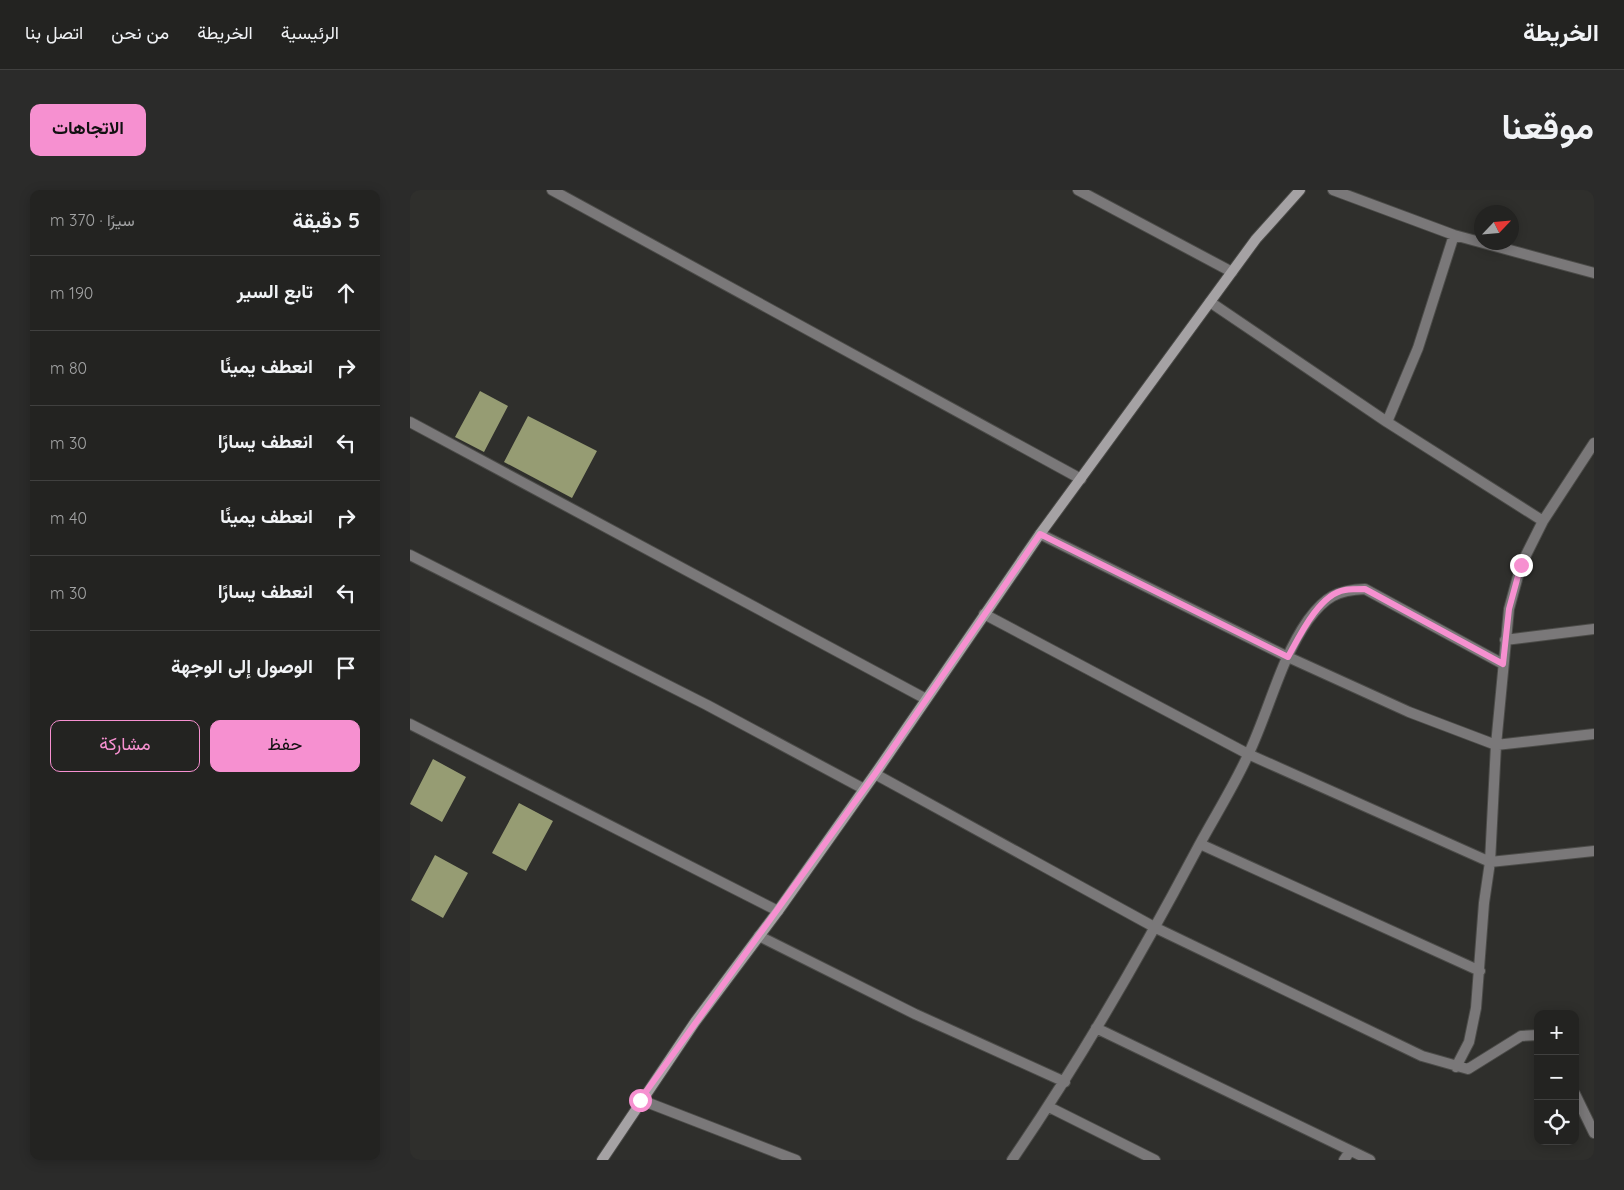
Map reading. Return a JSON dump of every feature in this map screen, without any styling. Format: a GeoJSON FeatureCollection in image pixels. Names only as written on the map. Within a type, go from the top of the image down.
{"type":"FeatureCollection","features":[{"type":"Feature","properties":{"kind":"main road"},"geometry":{"type":"LineString","coordinates":[[602,1160],[640,1100],[875,774],[1040,534],[1256,239],[1300,190]]}},
{"type":"Feature","properties":{"kind":"street"},"geometry":{"type":"LineString","coordinates":[[552,190],[1080,479]]}},
{"type":"Feature","properties":{"kind":"street"},"geometry":{"type":"LineString","coordinates":[[1078,190],[1232,272]]}},
{"type":"Feature","properties":{"kind":"street"},"geometry":{"type":"LineString","coordinates":[[1333,190],[1454,235],[1594,274]]}},
{"type":"Feature","properties":{"kind":"street"},"geometry":{"type":"LineString","coordinates":[[1387,422],[1418,348],[1454,235]]}},
{"type":"Feature","properties":{"kind":"street"},"geometry":{"type":"LineString","coordinates":[[1210,302],[1387,422],[1543,521]]}},
{"type":"Feature","properties":{"kind":"street"},"geometry":{"type":"LineString","coordinates":[[410,422],[926,700]]}},
{"type":"Feature","properties":{"kind":"street"},"geometry":{"type":"LineString","coordinates":[[1456,1067],[1469,1042],[1476,1008],[1484,903],[1490,862],[1496,745],[1509,609],[1521,565],[1543,521],[1594,443]]}},
{"type":"Feature","properties":{"kind":"street"},"geometry":{"type":"LineString","coordinates":[[1040,534],[1288,657],[1409,712],[1496,745],[1594,734]]}},
{"type":"Feature","properties":{"kind":"street"},"geometry":{"type":"LineString","coordinates":[[410,555],[707,705],[864,789]]}},
{"type":"Feature","properties":{"kind":"street"},"geometry":{"type":"LineString","coordinates":[[1012,1160],[1065,1082],[1156,928],[1248,754],[1288,657],[1308,620],[1326,601],[1343,590],[1365,589],[1503,664]]}},
{"type":"Feature","properties":{"kind":"street"},"geometry":{"type":"LineString","coordinates":[[984,614],[1248,754],[1490,862],[1594,851]]}},
{"type":"Feature","properties":{"kind":"street"},"geometry":{"type":"LineString","coordinates":[[1505,640],[1594,629]]}},
{"type":"Feature","properties":{"kind":"street"},"geometry":{"type":"LineString","coordinates":[[410,724],[778,911]]}},
{"type":"Feature","properties":{"kind":"street"},"geometry":{"type":"LineString","coordinates":[[875,774],[1156,928],[1422,1056],[1468,1069],[1521,1036],[1534,1035]]}},
{"type":"Feature","properties":{"kind":"street"},"geometry":{"type":"LineString","coordinates":[[1200,844],[1480,971]]}},
{"type":"Feature","properties":{"kind":"street"},"geometry":{"type":"LineString","coordinates":[[759,936],[915,1014],[1065,1082]]}},
{"type":"Feature","properties":{"kind":"street"},"geometry":{"type":"LineString","coordinates":[[1096,1028],[1347,1156],[1370,1160]]}},
{"type":"Feature","properties":{"kind":"street"},"geometry":{"type":"LineString","coordinates":[[640,1100],[796,1160]]}},
{"type":"Feature","properties":{"kind":"street"},"geometry":{"type":"LineString","coordinates":[[1578,1100],[1594,1133]]}},
{"type":"Feature","properties":{"kind":"street"},"geometry":{"type":"LineString","coordinates":[[1049,1107],[1155,1160]]}},
{"type":"Feature","properties":{"kind":"building"},"geometry":{"type":"Polygon","coordinates":[[[480,391],[508,406],[484,452],[455,437],[480,391]]]}},
{"type":"Feature","properties":{"kind":"building"},"geometry":{"type":"Polygon","coordinates":[[[528,416],[597,451],[572,498],[504,462],[528,416]]]}},
{"type":"Feature","properties":{"kind":"building"},"geometry":{"type":"Polygon","coordinates":[[[433,759],[466,777],[442,822],[410,804],[433,759]]]}},
{"type":"Feature","properties":{"kind":"building"},"geometry":{"type":"Polygon","coordinates":[[[519,803],[553,821],[526,871],[492,853],[519,803]]]}},
{"type":"Feature","properties":{"kind":"building"},"geometry":{"type":"Polygon","coordinates":[[[435,855],[468,873],[443,918],[411,900],[435,855]]]}},
{"type":"Feature","properties":{"kind":"route"},"geometry":{"type":"LineString","coordinates":[[640,1100],[875,774],[1040,534],[1288,657],[1308,620],[1326,601],[1343,590],[1365,589],[1503,664],[1509,609],[1521,565]]}}]}
